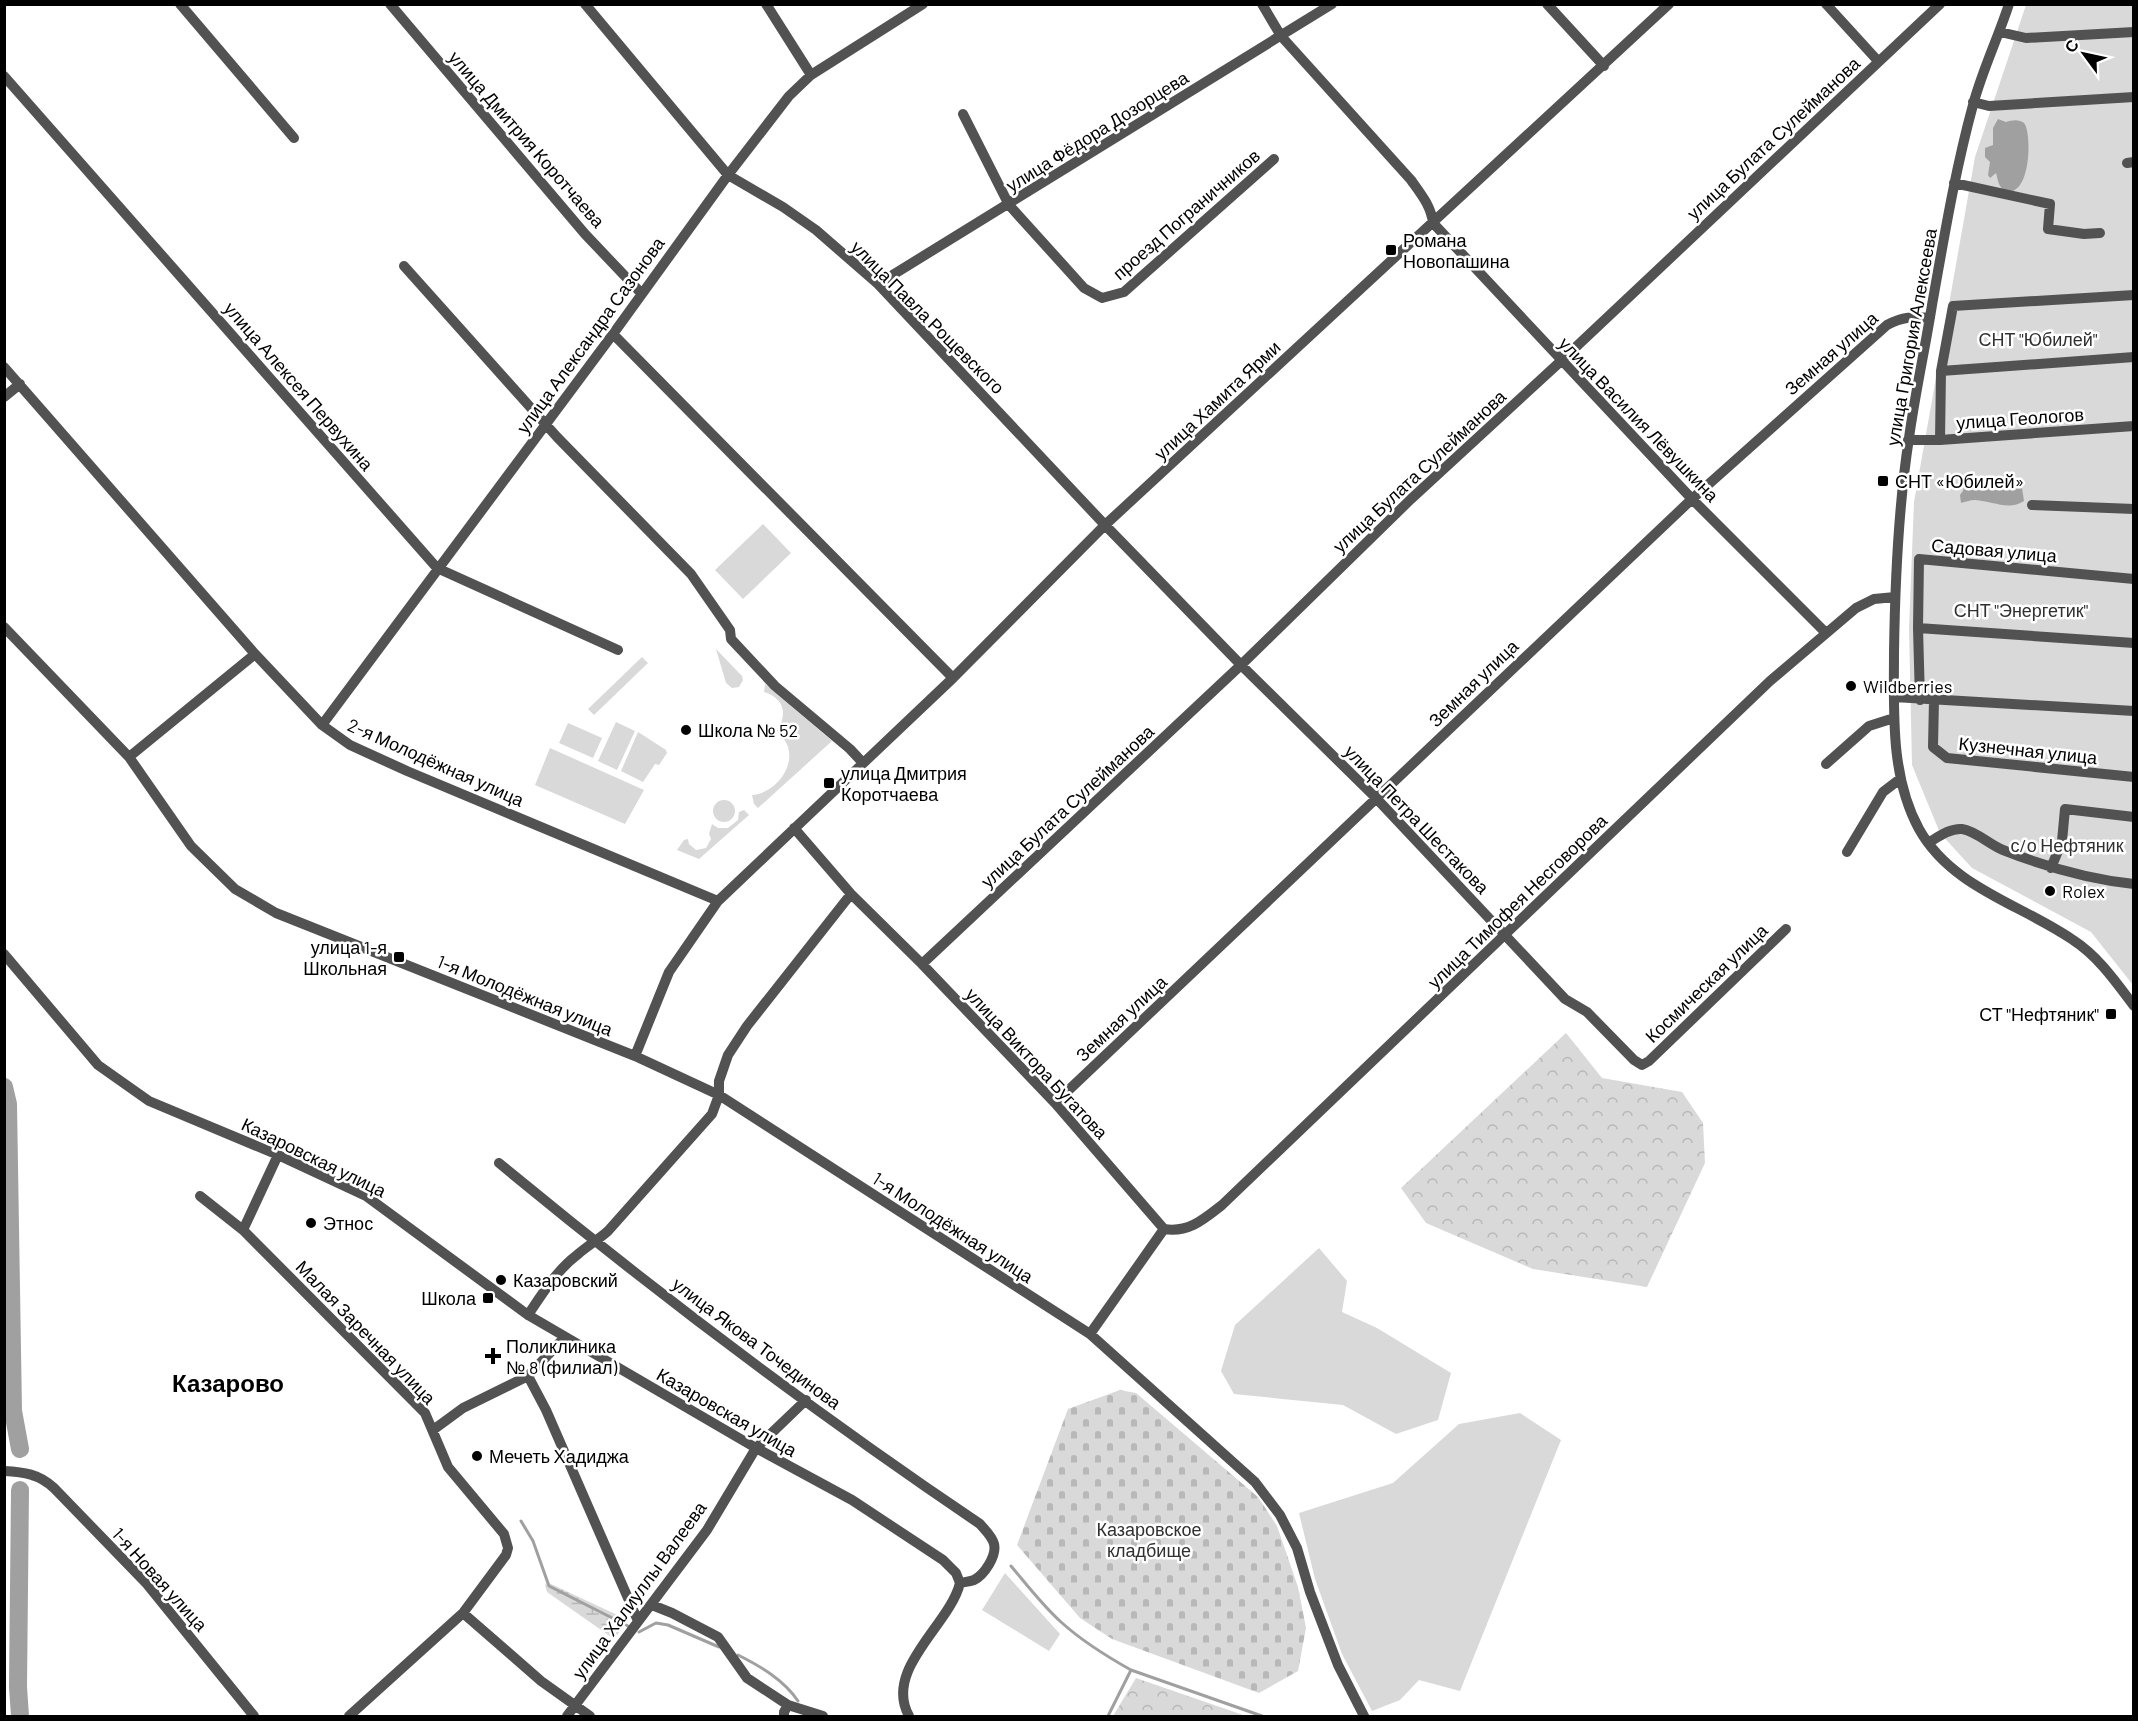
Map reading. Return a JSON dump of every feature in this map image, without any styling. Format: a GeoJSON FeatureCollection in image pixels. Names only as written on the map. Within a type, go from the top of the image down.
{"type":"FeatureCollection","features":[{"type":"Feature","properties":{"kind":"street"},"geometry":{"type":"LineString","coordinates":[[180,4],[294,138]]}},
{"type":"Feature","properties":{"kind":"street","name":"улица Дмитрия Коротчаева"},"geometry":{"type":"LineString","coordinates":[[390,4],[585,234],[641,293]]}},
{"type":"Feature","properties":{"kind":"street","name":"улица Павла Рощевского"},"geometry":{"type":"LineString","coordinates":[[585,4],[728,175],[783,207],[816,230],[878,284],[1105,525],[1241,665]]}},
{"type":"Feature","properties":{"kind":"street"},"geometry":{"type":"LineString","coordinates":[[766,4],[810,75]]}},
{"type":"Feature","properties":{"kind":"street","name":"улица Александра Сазонова"},"geometry":{"type":"LineString","coordinates":[[322,725],[437,568],[614,334],[641,293],[728,175],[789,96],[810,75],[922,4]]}},
{"type":"Feature","properties":{"kind":"street"},"geometry":{"type":"LineString","coordinates":[[1262,4],[1281,36],[1411,180],[1426,202],[1432,214],[1433,223]]}},
{"type":"Feature","properties":{"kind":"street","name":"улица Фёдора Дозорцева"},"geometry":{"type":"LineString","coordinates":[[878,284],[1332,4]]}},
{"type":"Feature","properties":{"kind":"street"},"geometry":{"type":"LineString","coordinates":[[1547,4],[1604,66]]}},
{"type":"Feature","properties":{"kind":"street","name":"улица Хамита Ярми"},"geometry":{"type":"LineString","coordinates":[[794,828],[953,678],[1105,525],[1669,4]]}},
{"type":"Feature","properties":{"kind":"street"},"geometry":{"type":"LineString","coordinates":[[1826,4],[1878,61]]}},
{"type":"Feature","properties":{"kind":"street","name":"улица Булата Сулейманова"},"geometry":{"type":"LineString","coordinates":[[922,964],[1241,665],[1411,499],[1562,361],[1940,4]]}},
{"type":"Feature","properties":{"kind":"street","name":"улица Григория Алексеева"},"geometry":{"type":"LineString","coordinates":[[2009,4],[1973,102],[1954,183],[1908,440],[1899,524],[1895,597],[1894,718],[1900,779],[1912,814],[1928,843],[1945,864],[1968,881],[2085,948],[2099,961],[2133,1006]]}},
{"type":"Feature","properties":{"kind":"street"},"geometry":{"type":"LineString","coordinates":[[2000,32],[2026,38],[2133,32]]}},
{"type":"Feature","properties":{"kind":"street","name":"улица Алексея Первухина"},"geometry":{"type":"LineString","coordinates":[[4,76],[437,568],[618,650]]}},
{"type":"Feature","properties":{"kind":"street"},"geometry":{"type":"LineString","coordinates":[[1973,102],[1989,106],[2133,96]]}},
{"type":"Feature","properties":{"kind":"street","name":"проезд Пограничников"},"geometry":{"type":"LineString","coordinates":[[963,114],[1009,205],[1084,288],[1102,298],[1124,292],[1274,159]]}},
{"type":"Feature","properties":{"kind":"street"},"geometry":{"type":"LineString","coordinates":[[1954,183],[2050,204],[2048,229],[2084,234],[2100,233]]}},
{"type":"Feature","properties":{"kind":"street","name":"улица Василия Лёвушкина"},"geometry":{"type":"LineString","coordinates":[[1433,223],[1692,499],[1826,633]]}},
{"type":"Feature","properties":{"kind":"street"},"geometry":{"type":"LineString","coordinates":[[404,266],[557,437],[691,574],[730,630],[732,639],[760,670],[775,686],[863,763]]}},
{"type":"Feature","properties":{"kind":"street"},"geometry":{"type":"LineString","coordinates":[[1940,440],[1941,371],[1953,306],[2133,295]]}},
{"type":"Feature","properties":{"kind":"street","name":"Земная улица"},"geometry":{"type":"LineString","coordinates":[[1056,1102],[1692,499],[1887,325],[1899,319],[1914,316],[1930,318]]}},
{"type":"Feature","properties":{"kind":"street"},"geometry":{"type":"LineString","coordinates":[[614,334],[953,678]]}},
{"type":"Feature","properties":{"kind":"street"},"geometry":{"type":"LineString","coordinates":[[1941,371],[2133,357]]}},
{"type":"Feature","properties":{"kind":"street","name":"2-я Молодёжная улица"},"geometry":{"type":"LineString","coordinates":[[4,367],[255,654],[322,725],[350,746],[718,901]]}},
{"type":"Feature","properties":{"kind":"street"},"geometry":{"type":"LineString","coordinates":[[4,397],[20,384]]}},
{"type":"Feature","properties":{"kind":"street","name":"улица Геологов"},"geometry":{"type":"LineString","coordinates":[[1908,440],[1940,440],[2133,426]]}},
{"type":"Feature","properties":{"kind":"street"},"geometry":{"type":"LineString","coordinates":[[2032,505],[2133,509]]}},
{"type":"Feature","properties":{"kind":"street","name":"Садовая улица"},"geometry":{"type":"LineString","coordinates":[[1920,700],[1918,628],[1920,559],[2133,579]]}},
{"type":"Feature","properties":{"kind":"street","name":"улица Тимофея Несговорова"},"geometry":{"type":"LineString","coordinates":[[1164,1229],[1177,1231],[1196,1224],[1222,1205],[1770,681],[1856,608],[1874,599],[1895,597]]}},
{"type":"Feature","properties":{"kind":"street","name":"1-я Молодёжная улица"},"geometry":{"type":"LineString","coordinates":[[4,627],[129,757],[191,846],[235,889],[276,913],[634,1056],[719,1095],[1090,1334],[1255,1482],[1280,1515],[1297,1548],[1310,1592],[1338,1665],[1364,1716]]}},
{"type":"Feature","properties":{"kind":"street"},"geometry":{"type":"LineString","coordinates":[[1918,628],[2133,643]]}},
{"type":"Feature","properties":{"kind":"street"},"geometry":{"type":"LineString","coordinates":[[129,757],[255,654]]}},
{"type":"Feature","properties":{"kind":"street","name":"улица Петра Шестакова"},"geometry":{"type":"LineString","coordinates":[[1241,665],[1376,798],[1565,999],[1587,1012],[1634,1060],[1642,1065],[1649,1061]]}},
{"type":"Feature","properties":{"kind":"street"},"geometry":{"type":"LineString","coordinates":[[1894,697],[2133,711]]}},
{"type":"Feature","properties":{"kind":"street","name":"Кузнечная улица"},"geometry":{"type":"LineString","coordinates":[[1934,700],[1933,747],[1947,758],[2133,777]]}},
{"type":"Feature","properties":{"kind":"street"},"geometry":{"type":"LineString","coordinates":[[1826,764],[1869,726],[1894,718]]}},
{"type":"Feature","properties":{"kind":"street"},"geometry":{"type":"LineString","coordinates":[[1847,852],[1883,792],[1900,779]]}},
{"type":"Feature","properties":{"kind":"street"},"geometry":{"type":"LineString","coordinates":[[2051,868],[2062,840],[2065,809],[2133,817]]}},
{"type":"Feature","properties":{"kind":"street"},"geometry":{"type":"LineString","coordinates":[[634,1056],[669,972],[718,901],[794,828]]}},
{"type":"Feature","properties":{"kind":"street","name":"улица Виктора Бугатова"},"geometry":{"type":"LineString","coordinates":[[794,828],[851,894],[1056,1102],[1164,1229]]}},
{"type":"Feature","properties":{"kind":"street"},"geometry":{"type":"LineString","coordinates":[[1928,843],[1950,831],[1961,829],[1969,831],[2000,849],[2051,868],[2097,880],[2133,885]]}},
{"type":"Feature","properties":{"kind":"street"},"geometry":{"type":"LineString","coordinates":[[528,1315],[545,1289],[576,1255],[596,1243],[712,1113],[719,1095],[719,1081],[728,1055],[747,1026],[851,894]]}},
{"type":"Feature","properties":{"kind":"street","name":"Космическая улица"},"geometry":{"type":"LineString","coordinates":[[1649,1061],[1786,929]]}},
{"type":"Feature","properties":{"kind":"street","name":"Казаровская улица"},"geometry":{"type":"LineString","coordinates":[[4,954],[98,1065],[149,1101],[278,1155],[366,1196],[528,1315],[756,1448],[852,1500],[943,1560],[956,1573],[960,1583]]}},
{"type":"Feature","properties":{"kind":"street"},"geometry":{"type":"LineString","coordinates":[[243,1230],[278,1155]]}},
{"type":"Feature","properties":{"kind":"street","name":"улица Якова Точединова"},"geometry":{"type":"LineString","coordinates":[[500,1164],[596,1243],[806,1400],[980,1524],[995,1546],[992,1558],[984,1572],[971,1581],[960,1583]]}},
{"type":"Feature","properties":{"kind":"street","name":"Малая Заречная улица"},"geometry":{"type":"LineString","coordinates":[[200,1196],[243,1230],[425,1413],[448,1467],[504,1534],[508,1548],[506,1556],[463,1613]]}},
{"type":"Feature","properties":{"kind":"street"},"geometry":{"type":"LineString","coordinates":[[1090,1334],[1164,1229]]}},
{"type":"Feature","properties":{"kind":"street"},"geometry":{"type":"LineString","coordinates":[[433,1430],[463,1408],[528,1376],[565,1337]]}},
{"type":"Feature","properties":{"kind":"street"},"geometry":{"type":"LineString","coordinates":[[528,1376],[546,1410],[638,1621]]}},
{"type":"Feature","properties":{"kind":"street","name":"улица Халиуллы Валеева"},"geometry":{"type":"LineString","coordinates":[[567,1716],[707,1530],[756,1448],[806,1400]]}},
{"type":"Feature","properties":{"kind":"street","name":"1-я Новая улица"},"geometry":{"type":"LineString","coordinates":[[4,1471],[32,1474],[44,1479],[54,1488],[147,1584],[254,1716]]}},
{"type":"Feature","properties":{"kind":"street"},"geometry":{"type":"LineString","coordinates":[[909,1716],[904,1708],[904,1682],[915,1656],[952,1601],[960,1583]]}},
{"type":"Feature","properties":{"kind":"street"},"geometry":{"type":"LineString","coordinates":[[652,1605],[672,1612],[718,1637],[747,1678],[788,1705],[823,1716]]}},
{"type":"Feature","properties":{"kind":"street"},"geometry":{"type":"LineString","coordinates":[[349,1716],[463,1613],[541,1681],[590,1716]]}},
{"type":"Feature","properties":{"kind":"street"},"geometry":{"type":"LineString","coordinates":[[784,1716],[788,1705]]}},
{"type":"Feature","properties":{"kind":"green space"},"geometry":{"type":"Polygon","coordinates":[[[2026,5],[2133,5],[2133,985],[2091,932],[1972,868],[1940,833],[1912,765],[1909,628],[1914,502],[1975,157],[2026,5]]]}},
{"type":"Feature","properties":{"kind":"green space"},"geometry":{"type":"Polygon","coordinates":[[[763,524],[791,553],[743,599],[715,570],[763,524]]]}},
{"type":"Feature","properties":{"kind":"green space"},"geometry":{"type":"Polygon","coordinates":[[[716,649],[742,676],[743,680],[739,687],[732,688],[726,683],[716,649]]]}},
{"type":"Feature","properties":{"kind":"green space"},"geometry":{"type":"Polygon","coordinates":[[[642,657],[648,663],[594,715],[588,709],[642,657]]]}},
{"type":"Feature","properties":{"kind":"green space"},"geometry":{"type":"Polygon","coordinates":[[[765,684],[832,741],[758,808],[754,804],[752,795],[767,790],[780,779],[788,764],[789,755],[786,743],[777,731],[782,719],[782,707],[776,698],[764,692],[765,684]]]}},
{"type":"Feature","properties":{"kind":"green space"},"geometry":{"type":"Polygon","coordinates":[[[616,722],[635,731],[617,770],[598,761],[616,722]]]}},
{"type":"Feature","properties":{"kind":"green space"},"geometry":{"type":"Polygon","coordinates":[[[568,723],[602,738],[593,758],[559,743],[568,723]]]}},
{"type":"Feature","properties":{"kind":"green space"},"geometry":{"type":"Polygon","coordinates":[[[638,732],[666,750],[667,753],[659,765],[655,764],[643,782],[621,771],[638,732]]]}},
{"type":"Feature","properties":{"kind":"green space"},"geometry":{"type":"Polygon","coordinates":[[[550,748],[644,790],[625,824],[535,785],[550,748]]]}},
{"type":"Feature","properties":{"kind":"green space"},"geometry":{"type":"Polygon","coordinates":[[[724,800],[732,803],[735,811],[732,819],[724,822],[716,819],[713,811],[716,803],[724,800]]]}},
{"type":"Feature","properties":{"kind":"green space"},"geometry":{"type":"Polygon","coordinates":[[[744,810],[749,815],[699,859],[677,850],[684,840],[688,839],[689,844],[696,850],[706,848],[711,839],[709,834],[712,824],[718,828],[728,828],[738,820],[739,812],[744,810]]]}},
{"type":"Feature","properties":{"kind":"green space"},"geometry":{"type":"Polygon","coordinates":[[[1566,1033],[1602,1078],[1682,1092],[1703,1123],[1705,1163],[1647,1287],[1533,1269],[1426,1223],[1401,1188],[1566,1033]]]}},
{"type":"Feature","properties":{"kind":"green space"},"geometry":{"type":"Polygon","coordinates":[[[1319,1248],[1347,1281],[1342,1312],[1377,1328],[1451,1373],[1438,1420],[1396,1434],[1343,1405],[1234,1394],[1221,1371],[1235,1325],[1319,1248]]]}},
{"type":"Feature","properties":{"kind":"green space","name":"Казаровское кладбище"},"geometry":{"type":"Polygon","coordinates":[[[1120,1390],[1136,1393],[1258,1497],[1277,1526],[1298,1587],[1306,1628],[1298,1671],[1259,1693],[1112,1639],[1080,1618],[1017,1545],[1068,1409],[1120,1390]]]}},
{"type":"Feature","properties":{"kind":"green space"},"geometry":{"type":"Polygon","coordinates":[[[1520,1413],[1561,1440],[1460,1691],[1419,1680],[1400,1700],[1372,1711],[1342,1654],[1315,1579],[1299,1513],[1393,1483],[1459,1424],[1520,1413]]]}},
{"type":"Feature","properties":{"kind":"green space"},"geometry":{"type":"Polygon","coordinates":[[[1005,1573],[1060,1634],[1049,1651],[982,1610],[1005,1573]]]}},
{"type":"Feature","properties":{"kind":"green space"},"geometry":{"type":"Polygon","coordinates":[[[547,1583],[628,1620],[614,1639],[547,1592],[545,1585],[547,1583]]]}},
{"type":"Feature","properties":{"kind":"green space"},"geometry":{"type":"Polygon","coordinates":[[[1136,1678],[1246,1716],[1113,1716],[1136,1678]]]}},
{"type":"Feature","properties":{"kind":"shaded area"},"geometry":{"type":"Polygon","coordinates":[[[1998,119],[2006,122],[2020,121],[2027,129],[2028,150],[2025,174],[2021,184],[2015,190],[2007,191],[2002,188],[1996,173],[1990,178],[1988,175],[1990,162],[1985,157],[1985,148],[1993,145],[1993,128],[1998,119]]]}},
{"type":"Feature","properties":{"kind":"shaded area"},"geometry":{"type":"Polygon","coordinates":[[[1979,483],[2022,488],[2024,501],[2012,505],[1975,500],[1961,503],[1960,495],[1964,485],[1979,483]]]}},
{"type":"Feature","properties":{"kind":"waterway"},"geometry":{"type":"LineString","coordinates":[[4,1087],[8,1104],[13,1411],[20,1449]]}},
{"type":"Feature","properties":{"kind":"waterway"},"geometry":{"type":"LineString","coordinates":[[20,1490],[18,1687],[20,1716]]}},
{"type":"Feature","properties":{"kind":"waterway"},"geometry":{"type":"LineString","coordinates":[[521,1521],[533,1541],[549,1586],[630,1627]]}},
{"type":"Feature","properties":{"kind":"waterway"},"geometry":{"type":"LineString","coordinates":[[1011,1566],[1035,1595],[1069,1629],[1131,1670]]}},
{"type":"Feature","properties":{"kind":"waterway"},"geometry":{"type":"LineString","coordinates":[[639,1632],[656,1623],[668,1625],[719,1647]]}},
{"type":"Feature","properties":{"kind":"waterway"},"geometry":{"type":"LineString","coordinates":[[738,1655],[779,1680],[798,1701]]}},
{"type":"Feature","properties":{"kind":"waterway"},"geometry":{"type":"LineString","coordinates":[[1108,1716],[1131,1670],[1262,1716]]}},
{"type":"Feature","properties":{"kind":"place","name":"Романа Новопашина"},"geometry":{"type":"Point","coordinates":[1391,250]}},
{"type":"Feature","properties":{"kind":"place","name":"СНТ «Юбилей»"},"geometry":{"type":"Point","coordinates":[1883,481]}},
{"type":"Feature","properties":{"kind":"place","name":"Wildberries"},"geometry":{"type":"Point","coordinates":[1851,686]}},
{"type":"Feature","properties":{"kind":"place","name":"Школа № 52"},"geometry":{"type":"Point","coordinates":[686,730]}},
{"type":"Feature","properties":{"kind":"place","name":"улица Дмитрия Коротчаева"},"geometry":{"type":"Point","coordinates":[829,783]}},
{"type":"Feature","properties":{"kind":"place","name":"Rolex"},"geometry":{"type":"Point","coordinates":[2050,891]}},
{"type":"Feature","properties":{"kind":"place","name":"улица 1-я Школьная"},"geometry":{"type":"Point","coordinates":[399,957]}},
{"type":"Feature","properties":{"kind":"place","name":"СТ \"Нефтяник\""},"geometry":{"type":"Point","coordinates":[2111,1014]}},
{"type":"Feature","properties":{"kind":"place","name":"Этнос"},"geometry":{"type":"Point","coordinates":[311,1223]}},
{"type":"Feature","properties":{"kind":"place","name":"Казаровский"},"geometry":{"type":"Point","coordinates":[501,1280]}},
{"type":"Feature","properties":{"kind":"place","name":"Школа"},"geometry":{"type":"Point","coordinates":[488,1298]}},
{"type":"Feature","properties":{"kind":"place","name":"Поликлиника № 8 (филиал)"},"geometry":{"type":"Point","coordinates":[493,1356]}},
{"type":"Feature","properties":{"kind":"place","name":"Мечеть Хадиджа"},"geometry":{"type":"Point","coordinates":[477,1456]}},
{"type":"Feature","properties":{"kind":"district","name":"Казарово"},"geometry":{"type":"Point","coordinates":[228,1382]}},
{"type":"Feature","properties":{"kind":"park label","name":"СНТ \"Юбилей\""},"geometry":{"type":"Point","coordinates":[2038,339]}},
{"type":"Feature","properties":{"kind":"park label","name":"СНТ \"Энергетик\""},"geometry":{"type":"Point","coordinates":[2021,610]}},
{"type":"Feature","properties":{"kind":"park label","name":"с/о Нефтяник"},"geometry":{"type":"Point","coordinates":[2067,845]}}]}
